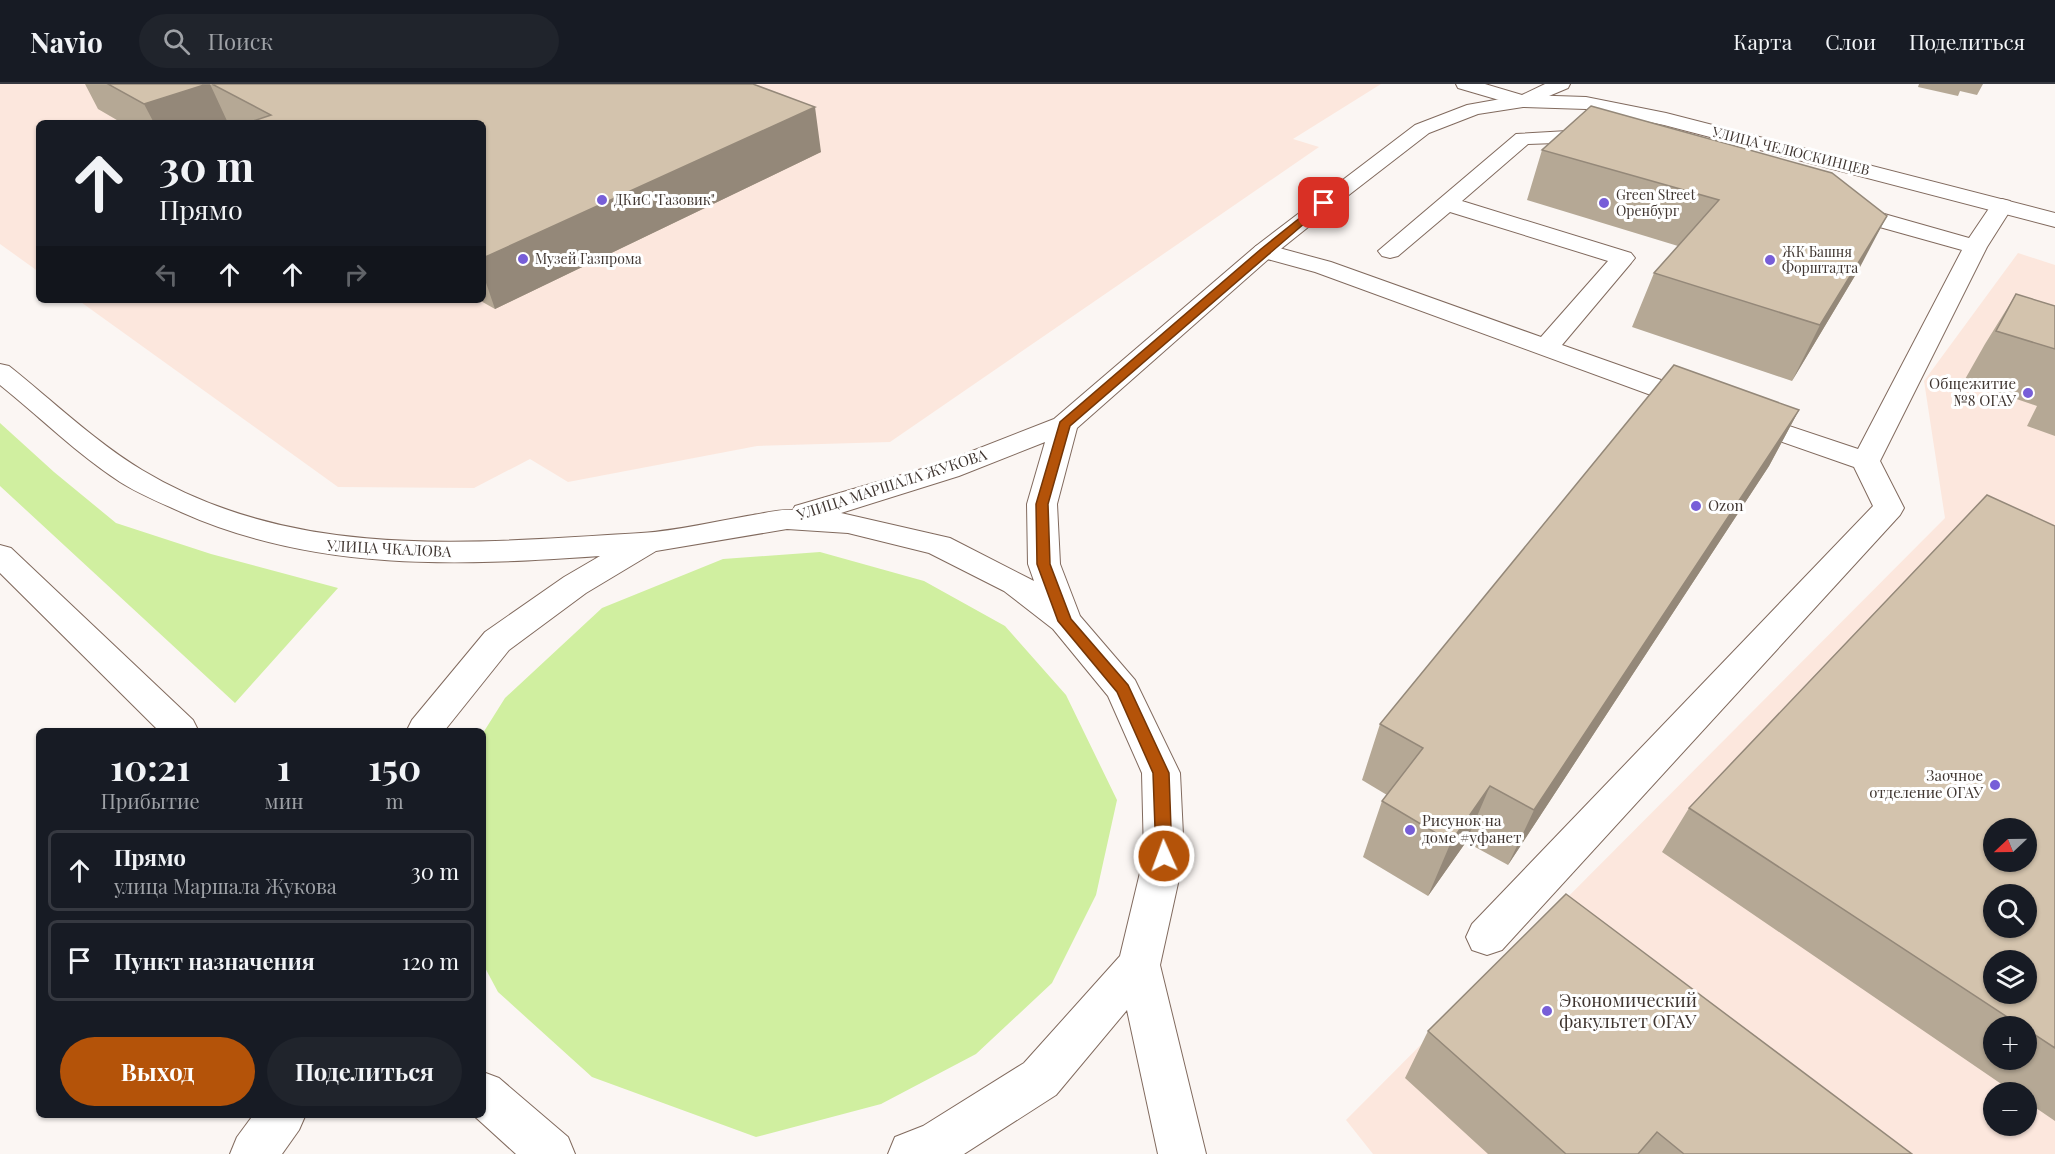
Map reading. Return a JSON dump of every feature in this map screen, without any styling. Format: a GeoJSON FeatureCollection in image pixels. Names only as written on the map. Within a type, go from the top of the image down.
{"type":"FeatureCollection","features":[{"type":"Feature","properties":{"kind":"main road"},"geometry":{"type":"LineString","coordinates":[[1465,84],[1523,101],[1561,84]]}},
{"type":"Feature","properties":{"kind":"main road","name":"УЛИЦА ЧЕЛЮСКИНЦЕВ"},"geometry":{"type":"LineString","coordinates":[[1523,101],[1586,103],[1666,119],[2055,220]]}},
{"type":"Feature","properties":{"kind":"main road","name":"УЛИЦА МАРШАЛА ЖУКОВА"},"geometry":{"type":"LineString","coordinates":[[787,519],[949,470],[1064,425],[1264,251],[1422,129],[1474,109],[1523,101]]}},
{"type":"Feature","properties":{"kind":"main road"},"geometry":{"type":"LineString","coordinates":[[1390,251],[1523,138],[1585,136],[1619,146]]}},
{"type":"Feature","properties":{"kind":"main road"},"geometry":{"type":"LineString","coordinates":[[1448,204],[1623,258],[1545,349]]}},
{"type":"Feature","properties":{"kind":"main road"},"geometry":{"type":"LineString","coordinates":[[1826,204],[1975,247]]}},
{"type":"Feature","properties":{"kind":"main road"},"geometry":{"type":"LineString","coordinates":[[1866,461],[1975,247],[2002,206]]}},
{"type":"Feature","properties":{"kind":"main road"},"geometry":{"type":"LineString","coordinates":[[1264,251],[1323,267],[1545,349],[1866,461],[1889,508],[1486,937]]}},
{"type":"Feature","properties":{"kind":"main road","name":"УЛИЦА ЧКАЛОВА"},"geometry":{"type":"LineString","coordinates":[[0,372],[129,475],[194,509],[255,532],[318,546],[380,552],[498,552],[648,542],[787,519]]}},
{"type":"Feature","properties":{"kind":"main road"},"geometry":{"type":"LineString","coordinates":[[1064,425],[1042,504],[1044,564],[1065,621]]}},
{"type":"Feature","properties":{"kind":"main road"},"geometry":{"type":"LineString","coordinates":[[787,519],[848,523],[939,545],[1015,583],[1065,621],[1123,689],[1161,773],[1164,856],[1138,965],[1182,1154]]}},
{"type":"Feature","properties":{"kind":"main road"},"geometry":{"type":"LineString","coordinates":[[426,728],[496,641],[575,585],[648,542]]}},
{"type":"Feature","properties":{"kind":"main road"},"geometry":{"type":"LineString","coordinates":[[0,555],[178,728]]}},
{"type":"Feature","properties":{"kind":"main road"},"geometry":{"type":"LineString","coordinates":[[912,1154],[939,1143],[1040,1079],[1138,965]]}},
{"type":"Feature","properties":{"kind":"main road"},"geometry":{"type":"LineString","coordinates":[[486,1097],[551,1154]]}},
{"type":"Feature","properties":{"kind":"main road"},"geometry":{"type":"LineString","coordinates":[[254,1154],[280,1118]]}},
{"type":"Feature","properties":{"kind":"shaded area"},"geometry":{"type":"Polygon","coordinates":[[[0,84],[1381,84],[1293,139],[1319,147],[890,442],[757,446],[568,482],[530,459],[474,488],[338,487],[82,303],[486,303],[486,120],[36,120],[36,270],[0,244],[0,84]]]}},
{"type":"Feature","properties":{"kind":"shaded area"},"geometry":{"type":"Polygon","coordinates":[[[2018,253],[2055,265],[2055,1154],[1373,1154],[1346,1120],[1945,518],[1924,381],[2018,253]]]}},
{"type":"Feature","properties":{"kind":"green space"},"geometry":{"type":"Polygon","coordinates":[[[0,423],[54,472],[116,523],[211,554],[338,588],[235,703],[0,486],[0,423]]]}},
{"type":"Feature","properties":{"kind":"green space"},"geometry":{"type":"Polygon","coordinates":[[[820,552],[924,581],[1005,626],[1066,695],[1117,800],[1096,895],[1052,983],[976,1054],[881,1104],[756,1137],[592,1077],[498,992],[486,970],[486,728],[505,698],[602,608],[723,559],[820,552]]]}},
{"type":"Feature","properties":{"kind":"building"},"geometry":{"type":"Polygon","coordinates":[[[108,84],[207,84],[144,104],[108,84]]]}},
{"type":"Feature","properties":{"kind":"building","name":"ДКиC \"Газовик\""},"geometry":{"type":"Polygon","coordinates":[[[212,84],[753,84],[815,107],[486,257],[486,120],[256,120],[271,115],[212,84]]]}},
{"type":"Feature","properties":{"kind":"building"},"geometry":{"type":"Polygon","coordinates":[[[1591,106],[1832,173],[1887,216],[1820,325],[1654,273],[1719,200],[1542,150],[1591,106]]]}},
{"type":"Feature","properties":{"kind":"building"},"geometry":{"type":"Polygon","coordinates":[[[2016,294],[2055,306],[2055,349],[1996,331],[2016,294]]]}},
{"type":"Feature","properties":{"kind":"building"},"geometry":{"type":"Polygon","coordinates":[[[1674,365],[1799,410],[1534,810],[1490,786],[1451,842],[1382,801],[1423,748],[1380,724],[1674,365]]]}},
{"type":"Feature","properties":{"kind":"building"},"geometry":{"type":"Polygon","coordinates":[[[1987,495],[2055,526],[2055,1048],[2037,1036],[2037,1016],[2006,1016],[1987,1004],[2037,1004],[2037,950],[1983,950],[1983,1001],[1689,808],[1987,495]]]}},
{"type":"Feature","properties":{"kind":"building"},"geometry":{"type":"Polygon","coordinates":[[[1566,894],[1912,1154],[1684,1154],[1657,1132],[1638,1154],[1566,1154],[1428,1031],[1566,894]]]}},
{"type":"Feature","properties":{"kind":"place","name":"ДКиC \"Газовик\""},"geometry":{"type":"Point","coordinates":[602,200]}},
{"type":"Feature","properties":{"kind":"place","name":"Green Street Оренбург"},"geometry":{"type":"Point","coordinates":[1604,203]}},
{"type":"Feature","properties":{"kind":"place","name":"Музей Газпрома"},"geometry":{"type":"Point","coordinates":[523,259]}},
{"type":"Feature","properties":{"kind":"place","name":"ЖК Башня Форштадта"},"geometry":{"type":"Point","coordinates":[1770,260]}},
{"type":"Feature","properties":{"kind":"place","name":"Общежитие №8 ОГАУ"},"geometry":{"type":"Point","coordinates":[2028,393]}},
{"type":"Feature","properties":{"kind":"place","name":"Ozon"},"geometry":{"type":"Point","coordinates":[1696,506]}},
{"type":"Feature","properties":{"kind":"place","name":"Заочное отделение ОГАУ"},"geometry":{"type":"Point","coordinates":[1995,785]}},
{"type":"Feature","properties":{"kind":"place","name":"Рисунок на доме #уфанет"},"geometry":{"type":"Point","coordinates":[1410,830]}},
{"type":"Feature","properties":{"kind":"place","name":"Экономический факультет ОГАУ"},"geometry":{"type":"Point","coordinates":[1547,1011]}},
{"type":"Feature","properties":{"kind":"route"},"geometry":{"type":"LineString","coordinates":[[1164,856],[1161,773],[1123,689],[1065,621],[1044,564],[1042,504],[1064,425],[1264,251],[1324,203]]}}]}
